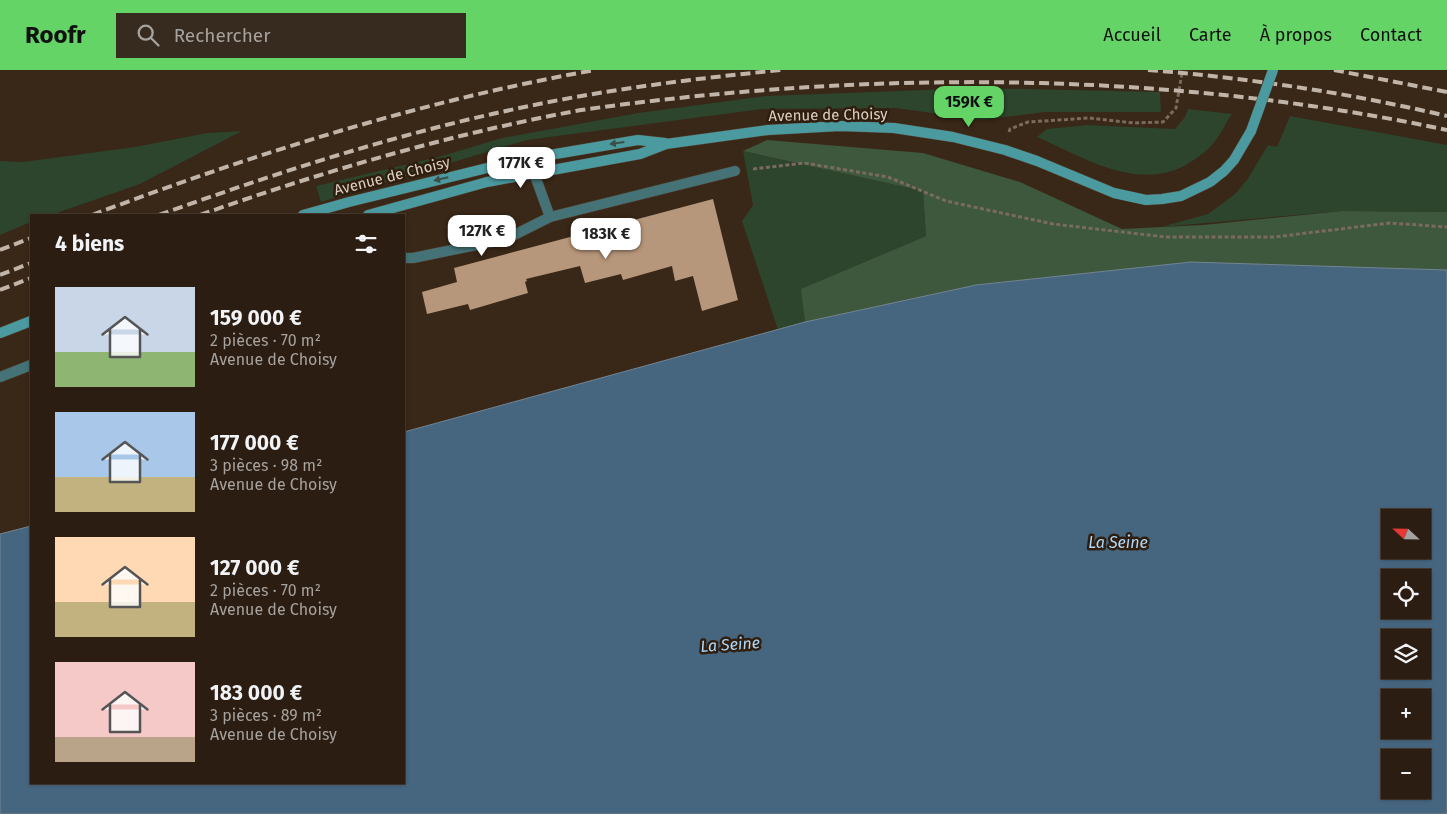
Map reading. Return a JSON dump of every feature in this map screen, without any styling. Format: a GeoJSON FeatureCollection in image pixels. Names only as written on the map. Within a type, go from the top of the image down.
{"type":"FeatureCollection","features":[{"type":"Feature","properties":{"kind":"main road","name":"Avenue de Choisy"},"geometry":{"type":"LineString","coordinates":[[372,214],[487,182],[640,154],[666,144],[768,130],[848,126],[894,128],[953,137],[1005,150],[1037,161],[1114,193],[1146,200],[1181,196],[1210,182],[1234,160],[1251,131],[1273,70]]}},
{"type":"Feature","properties":{"kind":"main road","name":"Avenue de Choisy"},"geometry":{"type":"LineString","coordinates":[[308,214],[421,184],[531,158],[638,140],[666,144]]}},
{"type":"Feature","properties":{"kind":"main road"},"geometry":{"type":"LineString","coordinates":[[0,333],[30,321]]}},
{"type":"Feature","properties":{"kind":"street"},"geometry":{"type":"LineString","coordinates":[[531,158],[534,173],[550,218]]}},
{"type":"Feature","properties":{"kind":"street"},"geometry":{"type":"LineString","coordinates":[[405,258],[506,239],[550,218],[735,171]]}},
{"type":"Feature","properties":{"kind":"street"},"geometry":{"type":"LineString","coordinates":[[0,377],[30,365]]}},
{"type":"Feature","properties":{"kind":"path"},"geometry":{"type":"LineString","coordinates":[[1005,150],[1010,129],[1028,122],[1089,118],[1134,123],[1163,122],[1176,108],[1182,73]]}},
{"type":"Feature","properties":{"kind":"path"},"geometry":{"type":"LineString","coordinates":[[735,171],[804,163],[888,177],[946,200],[1053,224],[1165,237],[1274,237],[1390,223],[1447,227]]}},
{"type":"Feature","properties":{"kind":"green space"},"geometry":{"type":"Polygon","coordinates":[[[978,88],[1160,92],[1161,112],[1045,112],[981,120],[896,108],[762,109],[527,140],[321,202],[316,186],[442,156],[502,138],[638,113],[766,96],[978,88]]]}},
{"type":"Feature","properties":{"kind":"green space"},"geometry":{"type":"Polygon","coordinates":[[[1188,109],[1232,114],[1216,140],[1206,151],[1186,165],[1167,172],[1148,175],[1110,169],[1037,137],[1047,129],[1088,125],[1175,129],[1185,117],[1188,109]]]}},
{"type":"Feature","properties":{"kind":"green space"},"geometry":{"type":"Polygon","coordinates":[[[1290,116],[1447,145],[1447,212],[1342,211],[1161,227],[1208,214],[1235,194],[1247,180],[1268,145],[1277,147],[1290,116]]]}},
{"type":"Feature","properties":{"kind":"green space"},"geometry":{"type":"Polygon","coordinates":[[[242,131],[140,184],[54,214],[30,214],[30,222],[0,235],[0,161],[23,162],[135,147],[207,133],[242,131]]]}},
{"type":"Feature","properties":{"kind":"green space"},"geometry":{"type":"Polygon","coordinates":[[[767,140],[923,153],[1020,182],[1122,229],[1203,225],[1342,211],[1447,212],[1447,270],[1190,262],[976,285],[805,322],[801,289],[926,236],[923,191],[743,151],[767,140]]]}},
{"type":"Feature","properties":{"kind":"green space"},"geometry":{"type":"Polygon","coordinates":[[[743,151],[923,191],[926,236],[802,289],[805,322],[778,330],[742,221],[753,205],[743,151]]]}},
{"type":"Feature","properties":{"kind":"water","name":"La Seine"},"geometry":{"type":"Polygon","coordinates":[[[1191,262],[1447,270],[1447,814],[0,814],[0,534],[30,526],[30,784],[405,784],[405,432],[805,322],[976,285],[1191,262]]]}},
{"type":"Feature","properties":{"kind":"building"},"geometry":{"type":"Polygon","coordinates":[[[713,199],[738,300],[702,311],[693,276],[675,281],[672,266],[623,280],[621,274],[585,283],[580,266],[526,279],[528,293],[470,310],[468,304],[427,314],[422,292],[457,282],[454,268],[713,199]]]}},
{"type":"Feature","properties":{"kind":"railway"},"geometry":{"type":"LineString","coordinates":[[95,214],[278,150],[340,131],[466,97],[595,70]]}},
{"type":"Feature","properties":{"kind":"railway"},"geometry":{"type":"LineString","coordinates":[[162,214],[335,156],[469,119],[548,102],[614,91],[680,81],[781,70]]}},
{"type":"Feature","properties":{"kind":"railway"},"geometry":{"type":"LineString","coordinates":[[1148,70],[1224,77],[1299,87],[1447,116]]}},
{"type":"Feature","properties":{"kind":"railway"},"geometry":{"type":"LineString","coordinates":[[1334,70],[1447,92]]}},
{"type":"Feature","properties":{"kind":"railway"},"geometry":{"type":"LineString","coordinates":[[203,214],[294,183],[388,155],[484,130],[581,110],[689,97],[797,88],[906,83],[1015,82],[1124,87],[1232,96],[1340,110],[1447,130]]}},
{"type":"Feature","properties":{"kind":"railway"},"geometry":{"type":"LineString","coordinates":[[0,250],[30,238]]}},
{"type":"Feature","properties":{"kind":"railway"},"geometry":{"type":"LineString","coordinates":[[0,275],[30,263]]}},
{"type":"Feature","properties":{"kind":"railway"},"geometry":{"type":"LineString","coordinates":[[0,290],[30,278]]}}]}
